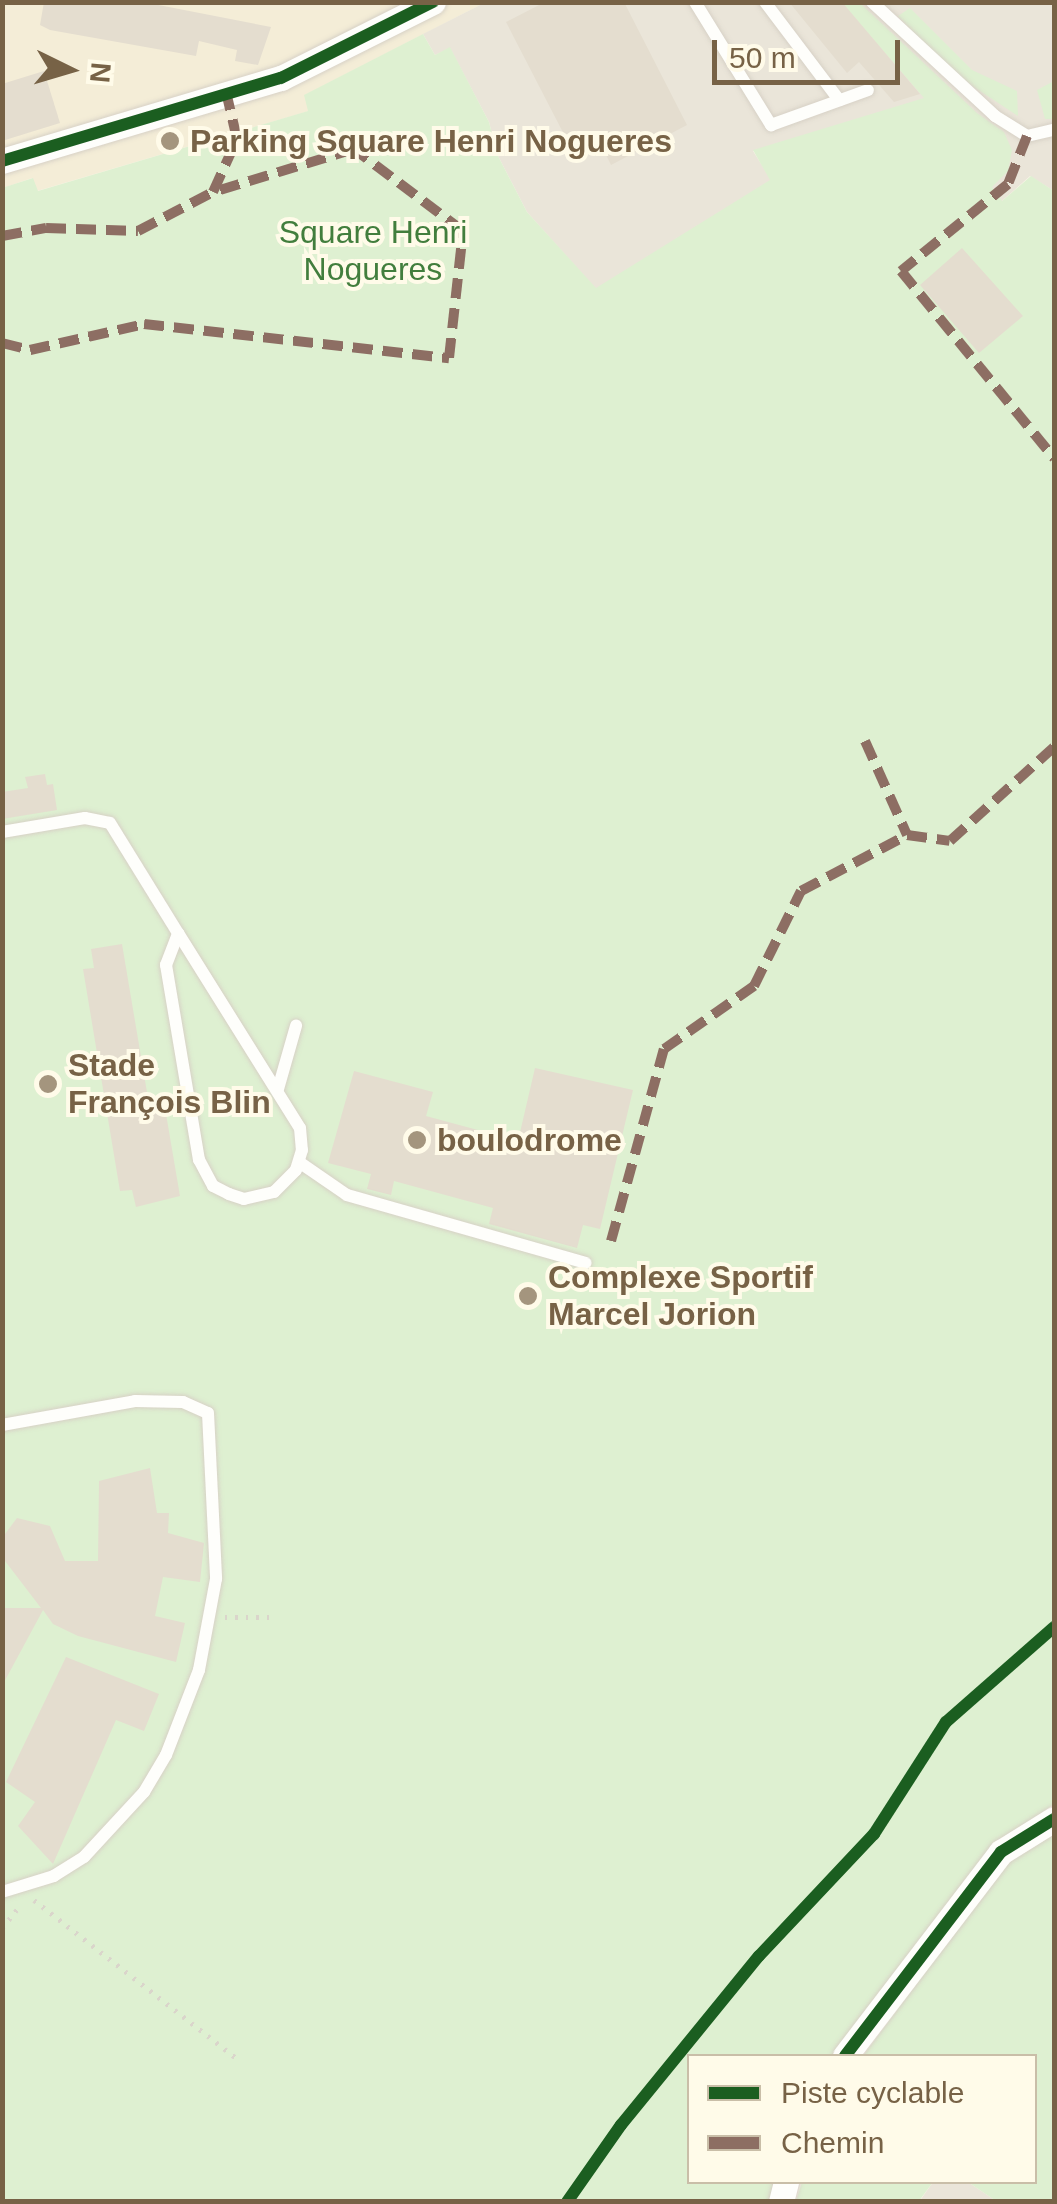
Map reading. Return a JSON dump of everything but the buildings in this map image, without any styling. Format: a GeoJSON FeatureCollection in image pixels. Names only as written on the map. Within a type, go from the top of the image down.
{"type":"FeatureCollection","features":[{"type":"Feature","properties":{"kind":"street"},"geometry":{"type":"LineString","coordinates":[[2,161],[281,78],[434,2]]}},
{"type":"Feature","properties":{"kind":"street"},"geometry":{"type":"LineString","coordinates":[[847,2054],[1001,1852],[1054,1820]]}},
{"type":"Feature","properties":{"kind":"lane"},"geometry":{"type":"LineString","coordinates":[[695,2],[772,125],[868,90]]}},
{"type":"Feature","properties":{"kind":"lane"},"geometry":{"type":"LineString","coordinates":[[765,2],[839,100]]}},
{"type":"Feature","properties":{"kind":"lane"},"geometry":{"type":"LineString","coordinates":[[872,2],[994,116],[1027,136],[1054,130]]}},
{"type":"Feature","properties":{"kind":"lane"},"geometry":{"type":"LineString","coordinates":[[2,832],[84,818],[110,823],[300,1128],[299,1162],[287,1183],[259,1197],[229,1194],[213,1186],[200,1160],[166,965],[178,933]]}},
{"type":"Feature","properties":{"kind":"lane"},"geometry":{"type":"LineString","coordinates":[[278,1089],[296,1026]]}},
{"type":"Feature","properties":{"kind":"lane"},"geometry":{"type":"LineString","coordinates":[[299,1162],[348,1195],[585,1264]]}},
{"type":"Feature","properties":{"kind":"lane"},"geometry":{"type":"LineString","coordinates":[[2,1425],[134,1402],[183,1402],[208,1413],[216,1516],[211,1616],[185,1713],[144,1792],[84,1858],[54,1876],[2,1892]]}},
{"type":"Feature","properties":{"kind":"path"},"geometry":{"type":"LineString","coordinates":[[211,1616],[272,1617]]}},
{"type":"Feature","properties":{"kind":"path"},"geometry":{"type":"LineString","coordinates":[[2,1928],[28,1898],[36,1901],[235,2056]]}},
{"type":"Feature","properties":{"kind":"shaded area"},"geometry":{"type":"Polygon","coordinates":[[[2,3],[484,3],[305,95],[309,111],[37,191],[32,178],[3,188],[2,3]]]}},
{"type":"Feature","properties":{"kind":"shaded area"},"geometry":{"type":"Polygon","coordinates":[[[484,3],[1054,3],[1054,191],[1030,176],[1002,201],[753,151],[788,207],[629,326],[527,212],[497,154],[489,122],[450,48],[435,55],[423,34],[484,3]]]}},
{"type":"Feature","properties":{"kind":"shaded area"},"geometry":{"type":"Polygon","coordinates":[[[932,2184],[971,2184],[996,2201],[919,2202],[932,2184]]]}},
{"type":"Feature","properties":{"kind":"green space","name":"Complexe Sportif Marcel Jorion"},"geometry":{"type":"Polygon","coordinates":[[[859,2],[977,113],[1004,132],[1012,150],[1008,171],[992,187],[1002,201],[1031,176],[1054,191],[1054,1804],[1032,1819],[838,2054],[687,2054],[687,2184],[775,2184],[770,2201],[3,2201],[2,188],[33,178],[38,191],[308,111],[304,95],[423,34],[435,55],[450,47],[489,122],[497,154],[527,212],[596,288],[770,180],[753,150],[924,98],[842,3],[859,2]]]}},
{"type":"Feature","properties":{"kind":"green space"},"geometry":{"type":"Polygon","coordinates":[[[910,8],[972,70],[1017,91],[1018,116],[951,72],[898,16],[910,8]]]}},
{"type":"Feature","properties":{"kind":"green space"},"geometry":{"type":"Polygon","coordinates":[[[1054,81],[1054,119],[1045,119],[1037,90],[1054,81]]]}},
{"type":"Feature","properties":{"kind":"green space"},"geometry":{"type":"Polygon","coordinates":[[[1054,1826],[1054,2201],[996,2201],[971,2184],[1037,2184],[1037,2054],[864,2054],[1011,1857],[1054,1826]]]}},
{"type":"Feature","properties":{"kind":"green space"},"geometry":{"type":"Polygon","coordinates":[[[801,2184],[932,2184],[919,2201],[796,2201],[801,2184]]]}},
{"type":"Feature","properties":{"kind":"marked path"},"geometry":{"type":"LineString","coordinates":[[2,236],[46,228],[138,231],[213,192],[237,139],[227,96]]}},
{"type":"Feature","properties":{"kind":"marked path"},"geometry":{"type":"LineString","coordinates":[[1027,136],[1008,184],[901,271],[1054,458]]}},
{"type":"Feature","properties":{"kind":"marked path"},"geometry":{"type":"LineString","coordinates":[[2,343],[30,350],[144,324],[449,358],[463,231],[354,149],[213,192]]}},
{"type":"Feature","properties":{"kind":"marked path"},"geometry":{"type":"LineString","coordinates":[[865,741],[907,835],[950,841],[1054,747]]}},
{"type":"Feature","properties":{"kind":"marked path"},"geometry":{"type":"LineString","coordinates":[[611,1241],[664,1049],[754,986],[801,891],[907,835]]}},
{"type":"Feature","properties":{"kind":"cycle path"},"geometry":{"type":"LineString","coordinates":[[2,161],[281,78],[433,2]]}},
{"type":"Feature","properties":{"kind":"cycle path"},"geometry":{"type":"LineString","coordinates":[[567,2202],[621,2125],[759,1956],[874,1834],[946,1722],[1054,1627]]}},
{"type":"Feature","properties":{"kind":"cycle path"},"geometry":{"type":"LineString","coordinates":[[847,2054],[1001,1852],[1054,1819]]}},
{"type":"Feature","properties":{"kind":"place","name":"Parking Square Henri Nogueres"},"geometry":{"type":"Point","coordinates":[170,141]}},
{"type":"Feature","properties":{"kind":"place","name":"Stade François Blin"},"geometry":{"type":"Point","coordinates":[48,1084]}},
{"type":"Feature","properties":{"kind":"place","name":"boulodrome"},"geometry":{"type":"Point","coordinates":[417,1140]}},
{"type":"Feature","properties":{"kind":"place","name":"Complexe Sportif Marcel Jorion"},"geometry":{"type":"Point","coordinates":[528,1296]}},
{"type":"Feature","properties":{"kind":"park label","name":"Square Henri Nogueres"},"geometry":{"type":"Point","coordinates":[373,252]}}]}
